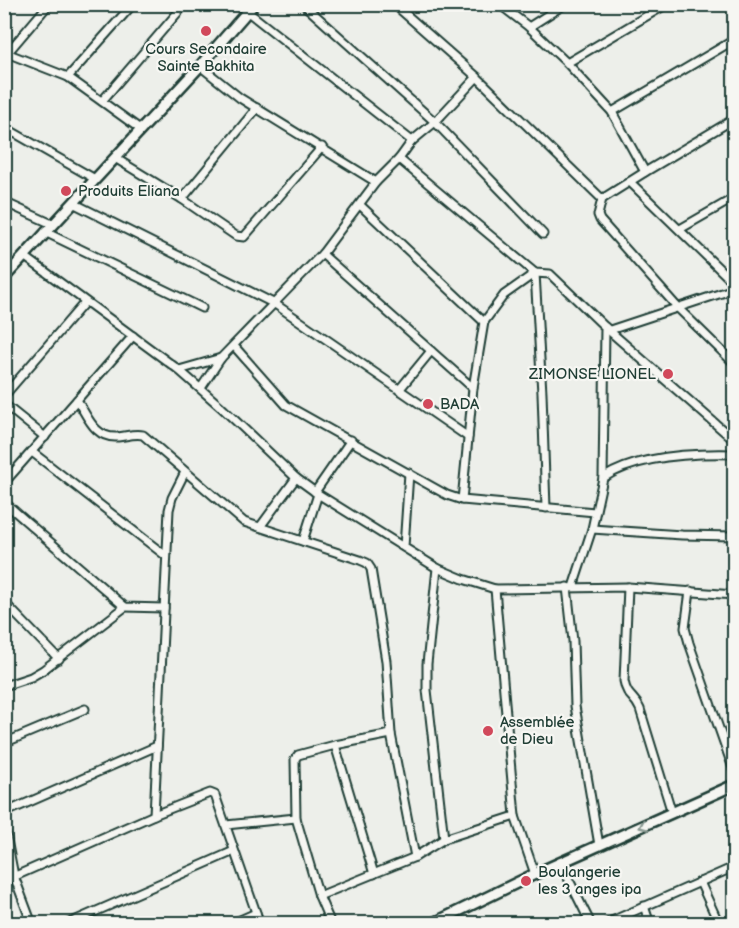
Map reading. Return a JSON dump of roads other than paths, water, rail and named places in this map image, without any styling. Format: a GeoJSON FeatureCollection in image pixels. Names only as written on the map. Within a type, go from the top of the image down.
{"type":"FeatureCollection","features":[{"type":"Feature","properties":{"kind":"main road"},"geometry":{"type":"LineString","coordinates":[[4,278],[140,129],[201,66],[251,8]]}},
{"type":"Feature","properties":{"kind":"main road"},"geometry":{"type":"LineString","coordinates":[[432,924],[560,862],[735,785]]}},
{"type":"Feature","properties":{"kind":"street"},"geometry":{"type":"LineString","coordinates":[[49,4],[6,54],[68,77],[140,129]]}},
{"type":"Feature","properties":{"kind":"street"},"geometry":{"type":"LineString","coordinates":[[68,77],[133,4]]}},
{"type":"Feature","properties":{"kind":"street"},"geometry":{"type":"LineString","coordinates":[[303,4],[435,122],[543,234]]}},
{"type":"Feature","properties":{"kind":"street"},"geometry":{"type":"LineString","coordinates":[[394,4],[477,77],[602,199]]}},
{"type":"Feature","properties":{"kind":"street"},"geometry":{"type":"LineString","coordinates":[[499,4],[530,27],[612,112],[645,172]]}},
{"type":"Feature","properties":{"kind":"street"},"geometry":{"type":"LineString","coordinates":[[530,27],[566,4]]}},
{"type":"Feature","properties":{"kind":"street"},"geometry":{"type":"LineString","coordinates":[[567,63],[667,4]]}},
{"type":"Feature","properties":{"kind":"street"},"geometry":{"type":"LineString","coordinates":[[102,100],[184,5]]}},
{"type":"Feature","properties":{"kind":"street"},"geometry":{"type":"LineString","coordinates":[[251,8],[412,141]]}},
{"type":"Feature","properties":{"kind":"street"},"geometry":{"type":"LineString","coordinates":[[612,112],[735,40]]}},
{"type":"Feature","properties":{"kind":"street"},"geometry":{"type":"LineString","coordinates":[[201,66],[240,98],[376,182]]}},
{"type":"Feature","properties":{"kind":"street"},"geometry":{"type":"LineString","coordinates":[[201,388],[221,358],[322,254],[376,182],[399,159],[412,141],[435,122],[477,77]]}},
{"type":"Feature","properties":{"kind":"street"},"geometry":{"type":"LineString","coordinates":[[182,199],[257,108]]}},
{"type":"Feature","properties":{"kind":"street"},"geometry":{"type":"LineString","coordinates":[[735,119],[602,199],[598,215],[678,309],[735,363]]}},
{"type":"Feature","properties":{"kind":"street"},"geometry":{"type":"LineString","coordinates":[[4,127],[95,179]]}},
{"type":"Feature","properties":{"kind":"street"},"geometry":{"type":"LineString","coordinates":[[115,158],[182,199],[236,236],[245,236],[322,147]]}},
{"type":"Feature","properties":{"kind":"street"},"geometry":{"type":"LineString","coordinates":[[399,159],[536,273],[550,274],[735,440]]}},
{"type":"Feature","properties":{"kind":"street"},"geometry":{"type":"LineString","coordinates":[[630,182],[735,283]]}},
{"type":"Feature","properties":{"kind":"street"},"geometry":{"type":"LineString","coordinates":[[680,229],[735,198]]}},
{"type":"Feature","properties":{"kind":"street"},"geometry":{"type":"LineString","coordinates":[[4,202],[202,308]]}},
{"type":"Feature","properties":{"kind":"street"},"geometry":{"type":"LineString","coordinates":[[73,203],[275,304],[468,436]]}},
{"type":"Feature","properties":{"kind":"street"},"geometry":{"type":"LineString","coordinates":[[360,205],[484,322]]}},
{"type":"Feature","properties":{"kind":"street"},"geometry":{"type":"LineString","coordinates":[[322,254],[473,388]]}},
{"type":"Feature","properties":{"kind":"street"},"geometry":{"type":"LineString","coordinates":[[24,256],[179,370],[296,478],[316,493],[437,568],[495,589],[628,587],[735,595]]}},
{"type":"Feature","properties":{"kind":"street"},"geometry":{"type":"LineString","coordinates":[[462,500],[473,388],[484,322],[504,295],[536,273]]}},
{"type":"Feature","properties":{"kind":"street"},"geometry":{"type":"LineString","coordinates":[[536,273],[546,508]]}},
{"type":"Feature","properties":{"kind":"street"},"geometry":{"type":"LineString","coordinates":[[608,328],[678,309],[735,290]]}},
{"type":"Feature","properties":{"kind":"street"},"geometry":{"type":"LineString","coordinates":[[4,396],[85,302]]}},
{"type":"Feature","properties":{"kind":"street"},"geometry":{"type":"LineString","coordinates":[[599,845],[575,706],[570,587],[592,529],[603,478],[608,328]]}},
{"type":"Feature","properties":{"kind":"street"},"geometry":{"type":"LineString","coordinates":[[4,483],[133,336]]}},
{"type":"Feature","properties":{"kind":"street"},"geometry":{"type":"LineString","coordinates":[[234,346],[286,405],[447,495],[462,500],[595,512]]}},
{"type":"Feature","properties":{"kind":"street"},"geometry":{"type":"LineString","coordinates":[[399,390],[431,351]]}},
{"type":"Feature","properties":{"kind":"street"},"geometry":{"type":"LineString","coordinates":[[179,370],[221,358]]}},
{"type":"Feature","properties":{"kind":"street"},"geometry":{"type":"LineString","coordinates":[[77,400],[96,430],[102,435],[115,437],[143,435],[244,522],[367,563],[371,569],[386,661],[391,734],[415,857]]}},
{"type":"Feature","properties":{"kind":"street"},"geometry":{"type":"LineString","coordinates":[[4,404],[45,437]]}},
{"type":"Feature","properties":{"kind":"street"},"geometry":{"type":"LineString","coordinates":[[303,541],[316,493],[351,440]]}},
{"type":"Feature","properties":{"kind":"street"},"geometry":{"type":"LineString","coordinates":[[32,452],[166,556]]}},
{"type":"Feature","properties":{"kind":"street"},"geometry":{"type":"LineString","coordinates":[[603,478],[629,464],[713,453],[735,453]]}},
{"type":"Feature","properties":{"kind":"street"},"geometry":{"type":"LineString","coordinates":[[154,815],[170,504],[185,471]]}},
{"type":"Feature","properties":{"kind":"street"},"geometry":{"type":"LineString","coordinates":[[404,547],[409,473]]}},
{"type":"Feature","properties":{"kind":"street"},"geometry":{"type":"LineString","coordinates":[[260,526],[296,478]]}},
{"type":"Feature","properties":{"kind":"street"},"geometry":{"type":"LineString","coordinates":[[4,502],[125,607]]}},
{"type":"Feature","properties":{"kind":"street"},"geometry":{"type":"LineString","coordinates":[[592,529],[735,536]]}},
{"type":"Feature","properties":{"kind":"street"},"geometry":{"type":"LineString","coordinates":[[437,568],[427,664],[427,690],[444,839]]}},
{"type":"Feature","properties":{"kind":"street"},"geometry":{"type":"LineString","coordinates":[[628,587],[624,681],[626,691],[638,704],[672,813]]}},
{"type":"Feature","properties":{"kind":"street"},"geometry":{"type":"LineString","coordinates":[[495,589],[515,816],[535,874]]}},
{"type":"Feature","properties":{"kind":"street"},"geometry":{"type":"LineString","coordinates":[[690,591],[685,628],[735,771]]}},
{"type":"Feature","properties":{"kind":"street"},"geometry":{"type":"LineString","coordinates":[[4,602],[58,659]]}},
{"type":"Feature","properties":{"kind":"street"},"geometry":{"type":"LineString","coordinates":[[4,686],[31,677],[125,607],[164,608]]}},
{"type":"Feature","properties":{"kind":"street"},"geometry":{"type":"LineString","coordinates":[[4,744],[85,709]]}},
{"type":"Feature","properties":{"kind":"street"},"geometry":{"type":"LineString","coordinates":[[332,924],[319,896],[296,818],[296,757],[335,744],[391,734]]}},
{"type":"Feature","properties":{"kind":"street"},"geometry":{"type":"LineString","coordinates":[[335,744],[374,874]]}},
{"type":"Feature","properties":{"kind":"street"},"geometry":{"type":"LineString","coordinates":[[4,813],[157,746]]}},
{"type":"Feature","properties":{"kind":"street"},"geometry":{"type":"LineString","coordinates":[[4,881],[210,793],[215,795],[260,924]]}},
{"type":"Feature","properties":{"kind":"street"},"geometry":{"type":"LineString","coordinates":[[319,896],[415,857],[444,839],[515,816]]}},
{"type":"Feature","properties":{"kind":"street"},"geometry":{"type":"LineString","coordinates":[[225,825],[296,818]]}},
{"type":"Feature","properties":{"kind":"street"},"geometry":{"type":"LineString","coordinates":[[4,824],[14,876],[32,924]]}},
{"type":"Feature","properties":{"kind":"street"},"geometry":{"type":"LineString","coordinates":[[67,924],[234,851]]}},
{"type":"Feature","properties":{"kind":"street"},"geometry":{"type":"LineString","coordinates":[[560,862],[591,924]]}},
{"type":"Feature","properties":{"kind":"street"},"geometry":{"type":"LineString","coordinates":[[604,924],[735,867]]}},
{"type":"Feature","properties":{"kind":"street"},"geometry":{"type":"LineString","coordinates":[[700,882],[719,924]]}},
{"type":"Feature","properties":{"kind":"street"},"geometry":{"type":"LineString","coordinates":[[644,906],[650,924]]}},
{"type":"Feature","properties":{"kind":"street"},"geometry":{"type":"LineString","coordinates":[[231,924],[256,913]]}},
{"type":"Feature","properties":{"kind":"place","name":"Cours Secondaire Sainte Bakhita"},"geometry":{"type":"Point","coordinates":[206,31]}},
{"type":"Feature","properties":{"kind":"place","name":"Produits Eliana"},"geometry":{"type":"Point","coordinates":[66,191]}},
{"type":"Feature","properties":{"kind":"place","name":"ZIMONSE LIONEL"},"geometry":{"type":"Point","coordinates":[668,374]}},
{"type":"Feature","properties":{"kind":"place","name":"BADA"},"geometry":{"type":"Point","coordinates":[428,404]}},
{"type":"Feature","properties":{"kind":"place","name":"Assemblée de Dieu"},"geometry":{"type":"Point","coordinates":[488,731]}},
{"type":"Feature","properties":{"kind":"place","name":"Boulangerie les 3 anges ipa"},"geometry":{"type":"Point","coordinates":[526,881]}}]}
